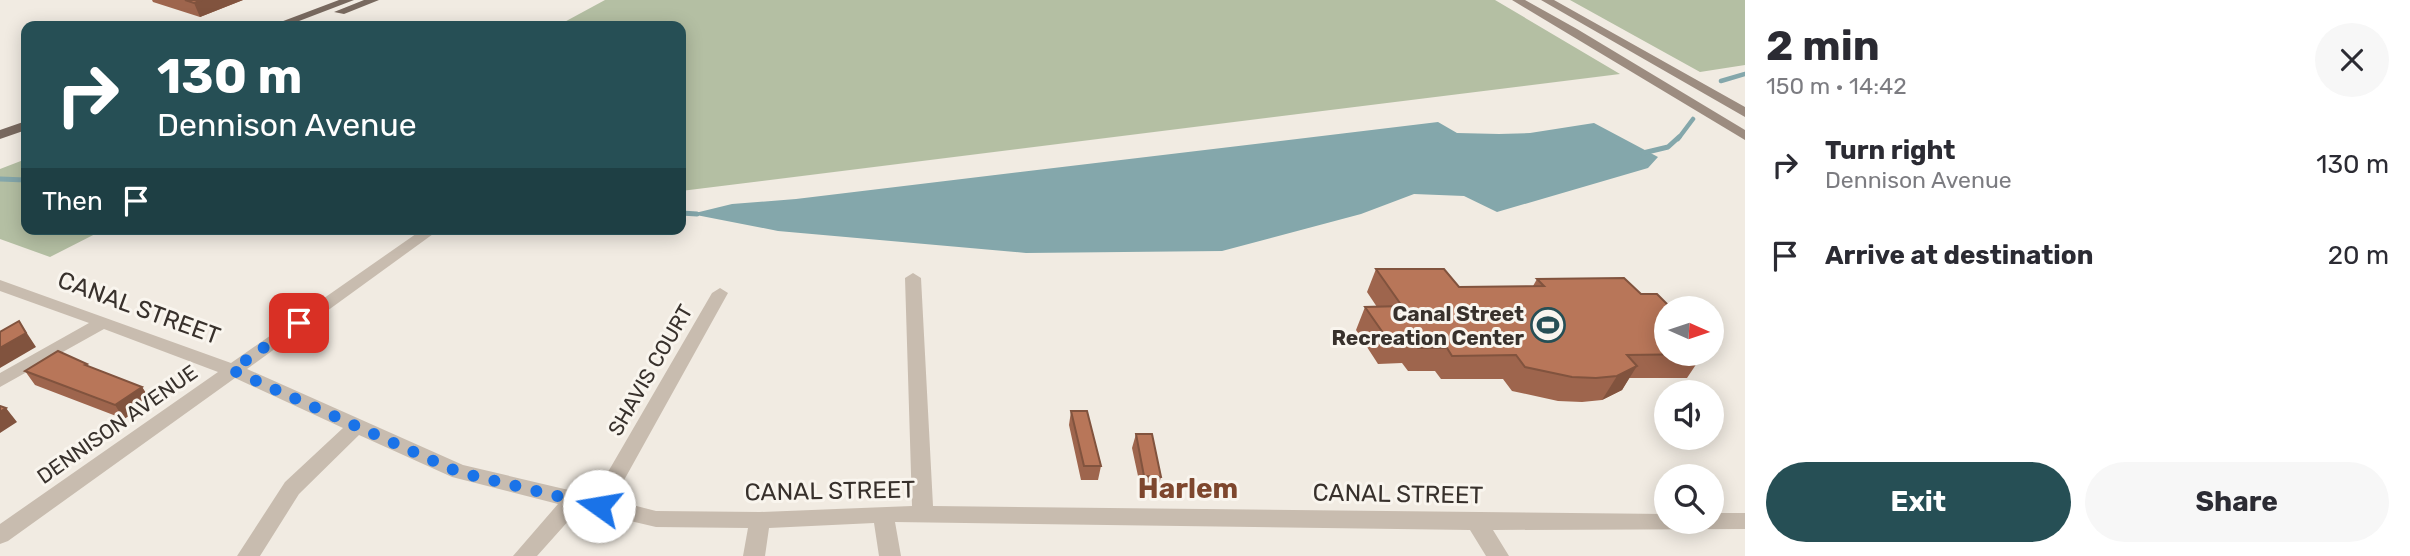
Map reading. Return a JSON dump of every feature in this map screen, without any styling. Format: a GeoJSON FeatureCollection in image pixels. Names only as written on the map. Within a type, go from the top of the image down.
{"type":"FeatureCollection","features":[{"type":"Feature","properties":{"kind":"main road"},"geometry":{"type":"LineString","coordinates":[[290,21],[349,0]]}},
{"type":"Feature","properties":{"kind":"main road"},"geometry":{"type":"LineString","coordinates":[[315,21],[373,0]]}},
{"type":"Feature","properties":{"kind":"main road"},"geometry":{"type":"LineString","coordinates":[[1517,0],[1745,136]]}},
{"type":"Feature","properties":{"kind":"main road"},"geometry":{"type":"LineString","coordinates":[[1546,0],[1745,113]]}},
{"type":"Feature","properties":{"kind":"main road"},"geometry":{"type":"LineString","coordinates":[[0,124],[21,117]]}},
{"type":"Feature","properties":{"kind":"main road"},"geometry":{"type":"LineString","coordinates":[[0,135],[21,127]]}},
{"type":"Feature","properties":{"kind":"street","name":"DENNISON AVENUE"},"geometry":{"type":"LineString","coordinates":[[0,535],[424,235]]}},
{"type":"Feature","properties":{"kind":"street"},"geometry":{"type":"LineString","coordinates":[[913,278],[923,515]]}},
{"type":"Feature","properties":{"kind":"street","name":"CANAL STREET"},"geometry":{"type":"LineString","coordinates":[[0,285],[232,370],[458,472],[656,519],[760,520],[883,514],[1654,522]]}},
{"type":"Feature","properties":{"kind":"street","name":"SHAVIS COURT"},"geometry":{"type":"LineString","coordinates":[[599,506],[720,293]]}},
{"type":"Feature","properties":{"kind":"street"},"geometry":{"type":"LineString","coordinates":[[0,381],[104,323]]}},
{"type":"Feature","properties":{"kind":"street"},"geometry":{"type":"LineString","coordinates":[[248,556],[292,488],[357,425]]}},
{"type":"Feature","properties":{"kind":"street"},"geometry":{"type":"LineString","coordinates":[[524,556],[574,500]]}},
{"type":"Feature","properties":{"kind":"street"},"geometry":{"type":"LineString","coordinates":[[883,514],[890,556]]}},
{"type":"Feature","properties":{"kind":"street"},"geometry":{"type":"LineString","coordinates":[[754,556],[760,520]]}},
{"type":"Feature","properties":{"kind":"street"},"geometry":{"type":"LineString","coordinates":[[1724,522],[1745,521]]}},
{"type":"Feature","properties":{"kind":"street"},"geometry":{"type":"LineString","coordinates":[[1476,522],[1498,556]]}},
{"type":"Feature","properties":{"kind":"green space"},"geometry":{"type":"Polygon","coordinates":[[[605,0],[1495,0],[1620,74],[686,190],[686,21],[566,21],[605,0]]]}},
{"type":"Feature","properties":{"kind":"green space"},"geometry":{"type":"Polygon","coordinates":[[[1570,0],[1745,0],[1745,65],[1700,72],[1570,0]]]}},
{"type":"Feature","properties":{"kind":"green space"},"geometry":{"type":"Polygon","coordinates":[[[21,161],[21,235],[93,235],[50,257],[0,239],[0,169],[21,161]]]}},
{"type":"Feature","properties":{"kind":"water"},"geometry":{"type":"Polygon","coordinates":[[[1438,122],[1457,133],[1499,134],[1530,133],[1594,123],[1658,157],[1648,168],[1497,212],[1464,196],[1414,194],[1361,214],[1222,251],[1026,253],[778,231],[691,214],[732,204],[796,199],[1438,122]]]}},
{"type":"Feature","properties":{"kind":"building"},"geometry":{"type":"Polygon","coordinates":[[[1376,269],[1444,269],[1459,287],[1544,286],[1537,279],[1624,278],[1641,294],[1659,296],[1654,296],[1654,355],[1627,355],[1637,366],[1617,376],[1596,378],[1572,377],[1525,367],[1516,355],[1452,356],[1447,348],[1418,348],[1413,340],[1388,340],[1365,307],[1402,306],[1376,269]]]}},
{"type":"Feature","properties":{"kind":"building"},"geometry":{"type":"Polygon","coordinates":[[[19,321],[26,333],[0,348],[0,332],[19,321]]]}},
{"type":"Feature","properties":{"kind":"building"},"geometry":{"type":"Polygon","coordinates":[[[58,351],[87,364],[85,365],[142,387],[115,405],[25,371],[58,351]]]}},
{"type":"Feature","properties":{"kind":"building"},"geometry":{"type":"Polygon","coordinates":[[[1071,411],[1087,411],[1101,466],[1084,466],[1071,411]]]}},
{"type":"Feature","properties":{"kind":"building"},"geometry":{"type":"Polygon","coordinates":[[[1136,434],[1152,434],[1161,477],[1144,476],[1136,434]]]}},
{"type":"Feature","properties":{"kind":"waterway"},"geometry":{"type":"LineString","coordinates":[[1721,81],[1745,74]]}},
{"type":"Feature","properties":{"kind":"waterway"},"geometry":{"type":"LineString","coordinates":[[1678,139],[1693,119]]}},
{"type":"Feature","properties":{"kind":"waterway"},"geometry":{"type":"LineString","coordinates":[[1643,153],[1668,147],[1679,137]]}},
{"type":"Feature","properties":{"kind":"waterway"},"geometry":{"type":"LineString","coordinates":[[0,179],[21,180]]}},
{"type":"Feature","properties":{"kind":"waterway"},"geometry":{"type":"LineString","coordinates":[[686,213],[697,214]]}},
{"type":"Feature","properties":{"kind":"place","name":"Canal Street Recreation Center"},"geometry":{"type":"Point","coordinates":[1548,325]}},
{"type":"Feature","properties":{"kind":"district","name":"Harlem"},"geometry":{"type":"Point","coordinates":[1188,488]}},
{"type":"Feature","properties":{"kind":"route"},"geometry":{"type":"LineString","coordinates":[[299,323],[232,370],[458,472],[599,506]]}}]}
